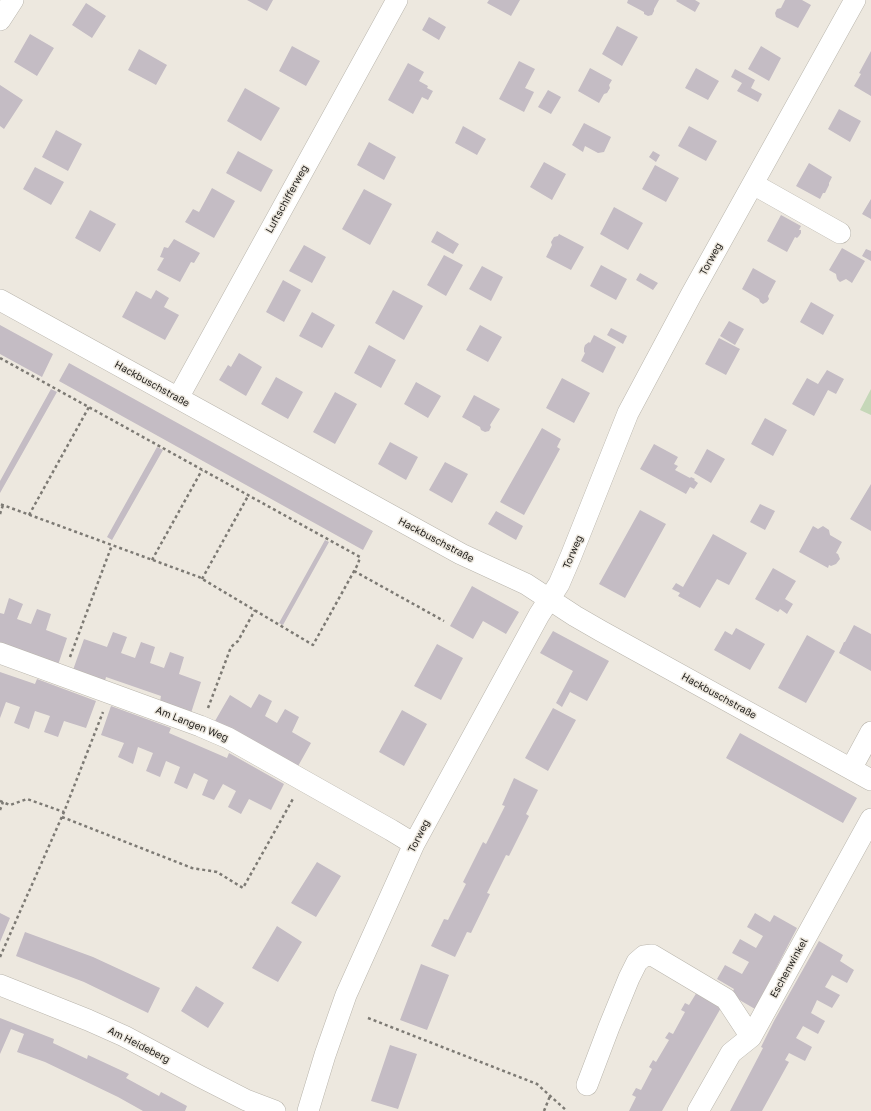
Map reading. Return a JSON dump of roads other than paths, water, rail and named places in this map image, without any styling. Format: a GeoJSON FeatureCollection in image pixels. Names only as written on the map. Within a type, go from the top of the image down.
{"type":"FeatureCollection","features":[{"type":"Feature","properties":{"kind":"street"},"geometry":{"type":"LineString","coordinates":[[0,20],[13,0]]}},
{"type":"Feature","properties":{"kind":"street","name":"Luftschifferweg"},"geometry":{"type":"LineString","coordinates":[[178,398],[397,0]]}},
{"type":"Feature","properties":{"kind":"street","name":"Torweg"},"geometry":{"type":"LineString","coordinates":[[308,1111],[325,1055],[346,996],[414,844],[531,629],[559,584],[628,413],[691,295],[855,0]]}},
{"type":"Feature","properties":{"kind":"street"},"geometry":{"type":"LineString","coordinates":[[753,184],[840,233]]}},
{"type":"Feature","properties":{"kind":"street","name":"Hackbuschstraße"},"geometry":{"type":"LineString","coordinates":[[0,300],[461,554],[526,584],[601,631],[871,780]]}},
{"type":"Feature","properties":{"kind":"street","name":"Am Langen Weg"},"geometry":{"type":"LineString","coordinates":[[0,653],[200,726],[228,738],[414,844]]}},
{"type":"Feature","properties":{"kind":"street"},"geometry":{"type":"LineString","coordinates":[[851,769],[871,732]]}},
{"type":"Feature","properties":{"kind":"street","name":"Eschenwinkel"},"geometry":{"type":"LineString","coordinates":[[698,1111],[731,1053],[751,1037],[871,819]]}},
{"type":"Feature","properties":{"kind":"street"},"geometry":{"type":"LineString","coordinates":[[587,1085],[629,978],[637,962],[644,956],[652,955],[726,999],[751,1037]]}},
{"type":"Feature","properties":{"kind":"street","name":"Am Heideberg"},"geometry":{"type":"LineString","coordinates":[[0,985],[39,999],[124,1036],[246,1100],[275,1111]]}}]}
